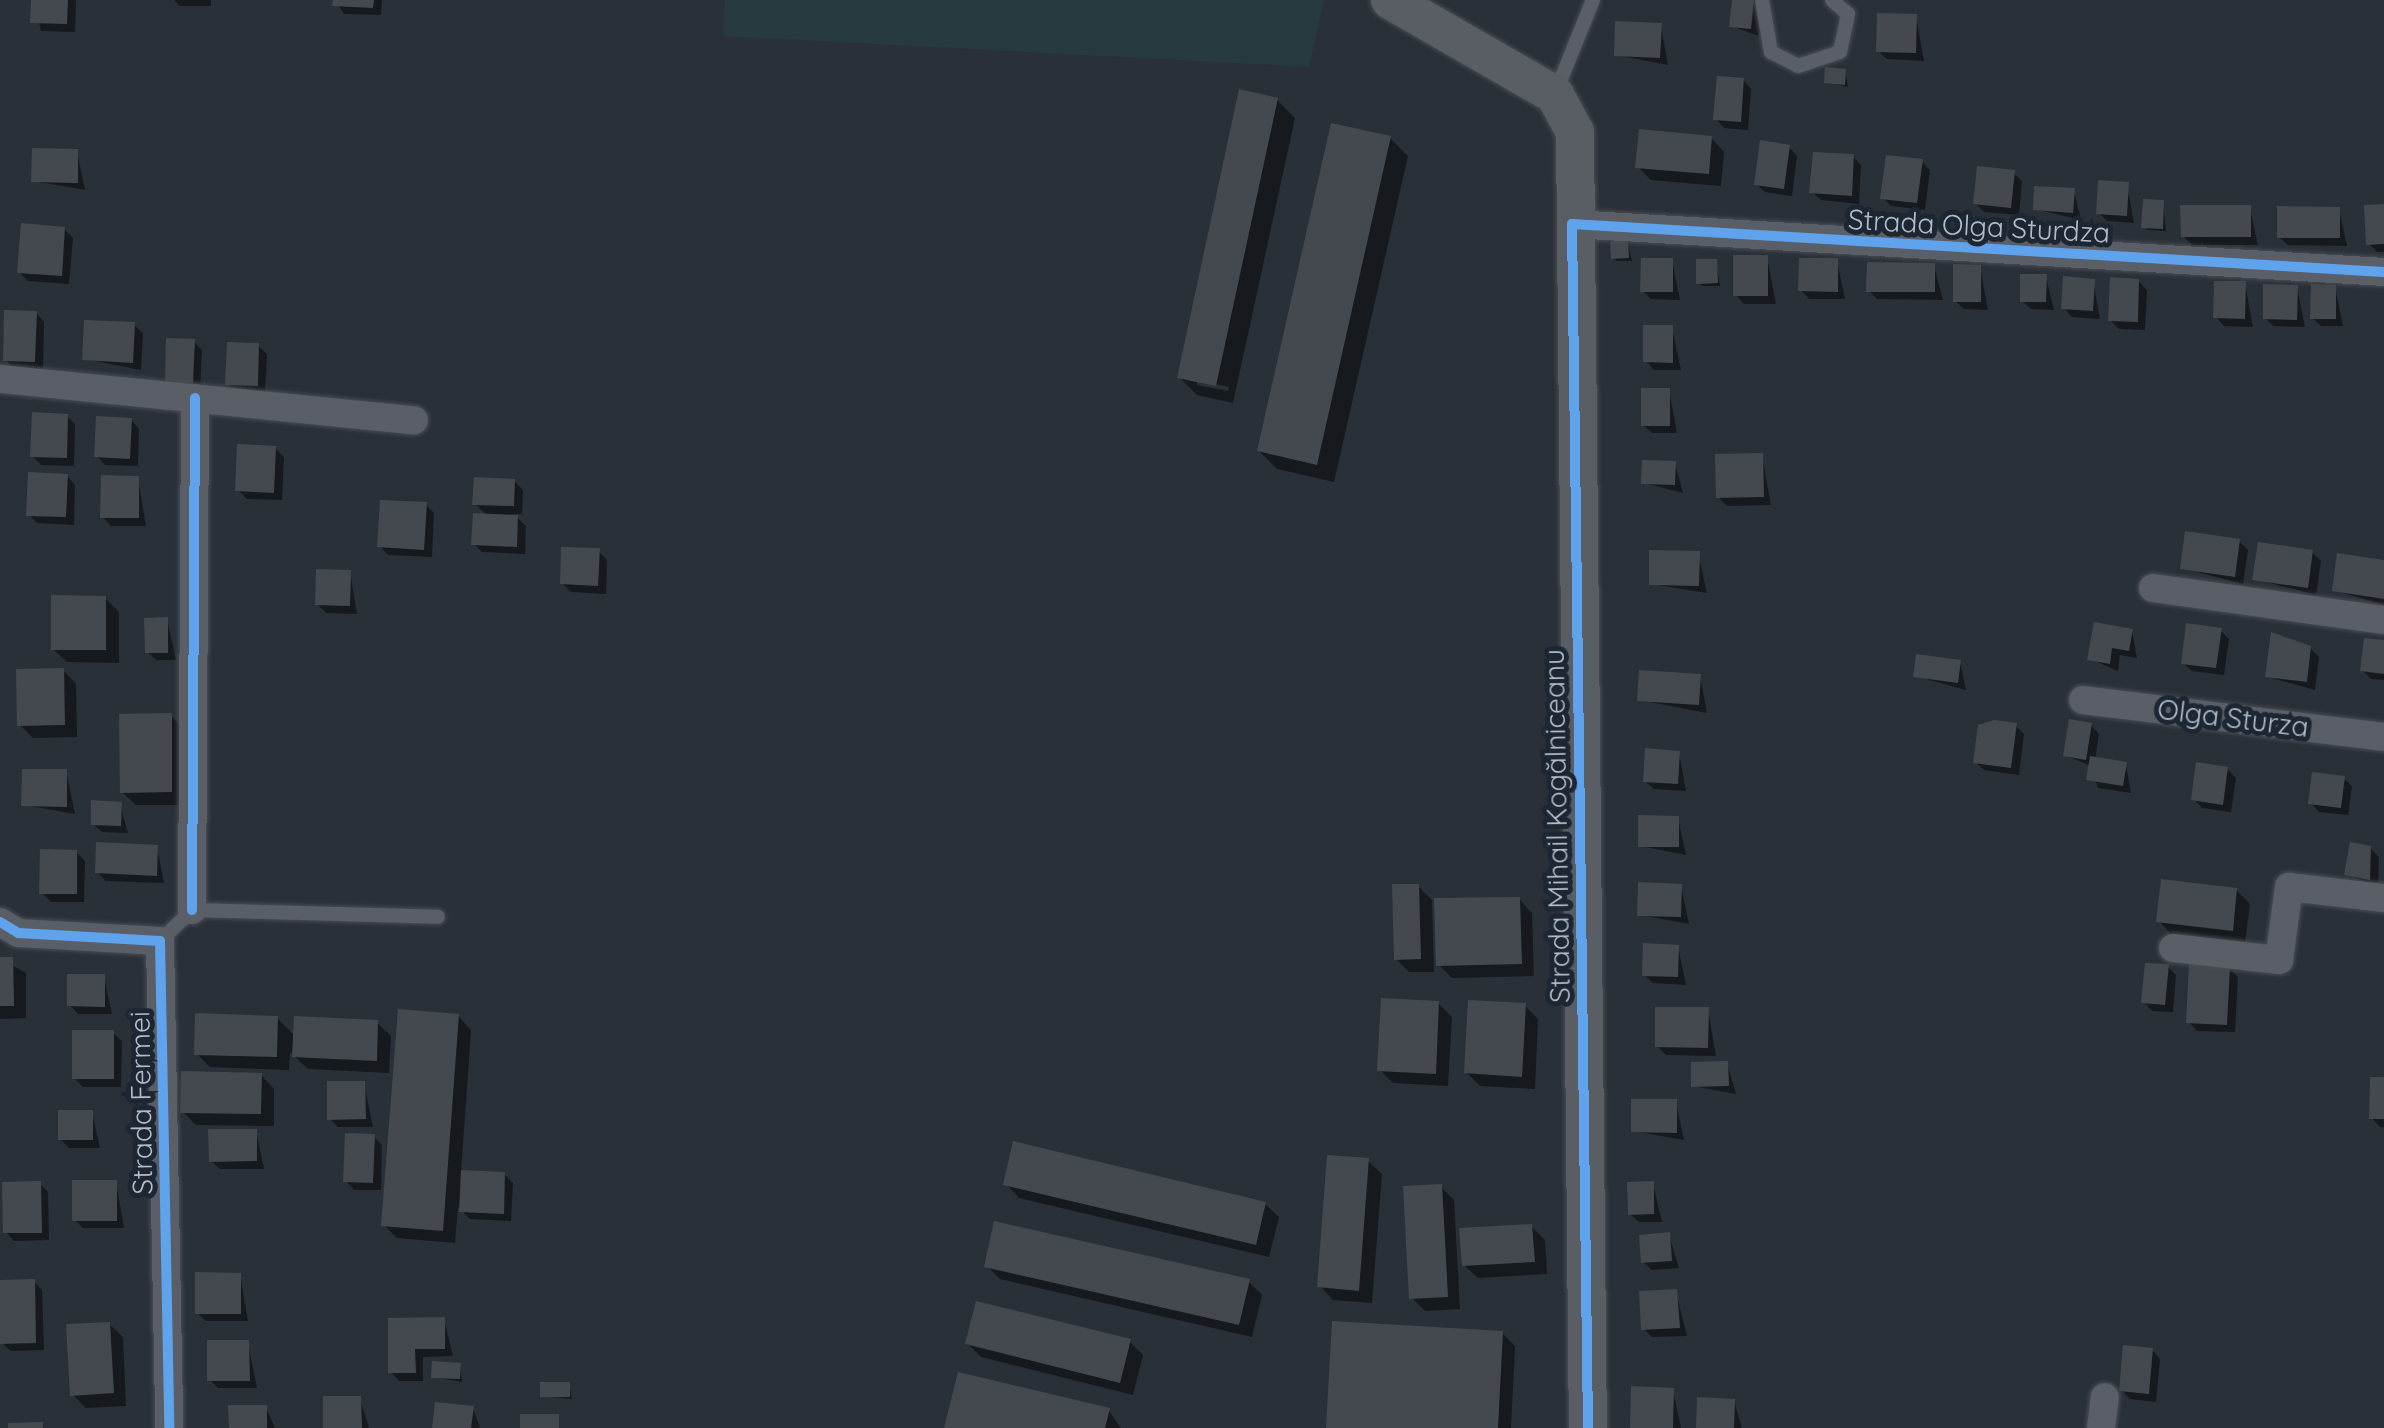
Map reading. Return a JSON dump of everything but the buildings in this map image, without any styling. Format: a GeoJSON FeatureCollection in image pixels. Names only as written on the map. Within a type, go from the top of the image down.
{"type":"FeatureCollection","features":[{"type":"Feature","properties":{"kind":"street"},"geometry":{"type":"LineString","coordinates":[[1390,0],[1554,95]]}},
{"type":"Feature","properties":{"kind":"street","name":"Strada Mihail Kogălniceanu"},"geometry":{"type":"LineString","coordinates":[[1554,95],[1574,132],[1588,1428]]}},
{"type":"Feature","properties":{"kind":"street","name":"Strada Olga Sturdza"},"geometry":{"type":"LineString","coordinates":[[1572,224],[2384,272]]}},
{"type":"Feature","properties":{"kind":"street"},"geometry":{"type":"LineString","coordinates":[[0,379],[414,420]]}},
{"type":"Feature","properties":{"kind":"street"},"geometry":{"type":"LineString","coordinates":[[192,910],[195,398]]}},
{"type":"Feature","properties":{"kind":"street"},"geometry":{"type":"LineString","coordinates":[[2153,588],[2384,620]]}},
{"type":"Feature","properties":{"kind":"street","name":"Olga Sturza"},"geometry":{"type":"LineString","coordinates":[[2083,700],[2384,736]]}},
{"type":"Feature","properties":{"kind":"street"},"geometry":{"type":"LineString","coordinates":[[2172,948],[2279,960],[2289,887],[2384,898]]}},
{"type":"Feature","properties":{"kind":"street"},"geometry":{"type":"LineString","coordinates":[[0,922],[18,933],[160,941]]}},
{"type":"Feature","properties":{"kind":"street","name":"Strada Fermei"},"geometry":{"type":"LineString","coordinates":[[160,941],[169,1428]]}},
{"type":"Feature","properties":{"kind":"street"},"geometry":{"type":"LineString","coordinates":[[2101,1428],[2105,1396]]}},
{"type":"Feature","properties":{"kind":"lane"},"geometry":{"type":"LineString","coordinates":[[1554,95],[1593,0]]}},
{"type":"Feature","properties":{"kind":"lane"},"geometry":{"type":"LineString","coordinates":[[1762,0],[1771,52],[1798,66],[1840,52],[1848,14],[1832,0]]}},
{"type":"Feature","properties":{"kind":"lane"},"geometry":{"type":"LineString","coordinates":[[160,941],[192,910],[438,917]]}},
{"type":"Feature","properties":{"kind":"green space"},"geometry":{"type":"Polygon","coordinates":[[[725,0],[1324,0],[1309,67],[723,36],[725,0]]]}},
{"type":"Feature","properties":{"kind":"cycle path"},"geometry":{"type":"LineString","coordinates":[[1588,1428],[1572,224],[2384,272]]}},
{"type":"Feature","properties":{"kind":"cycle path"},"geometry":{"type":"LineString","coordinates":[[192,910],[195,398]]}},
{"type":"Feature","properties":{"kind":"cycle path"},"geometry":{"type":"LineString","coordinates":[[0,922],[18,933],[160,941],[169,1428]]}}]}
